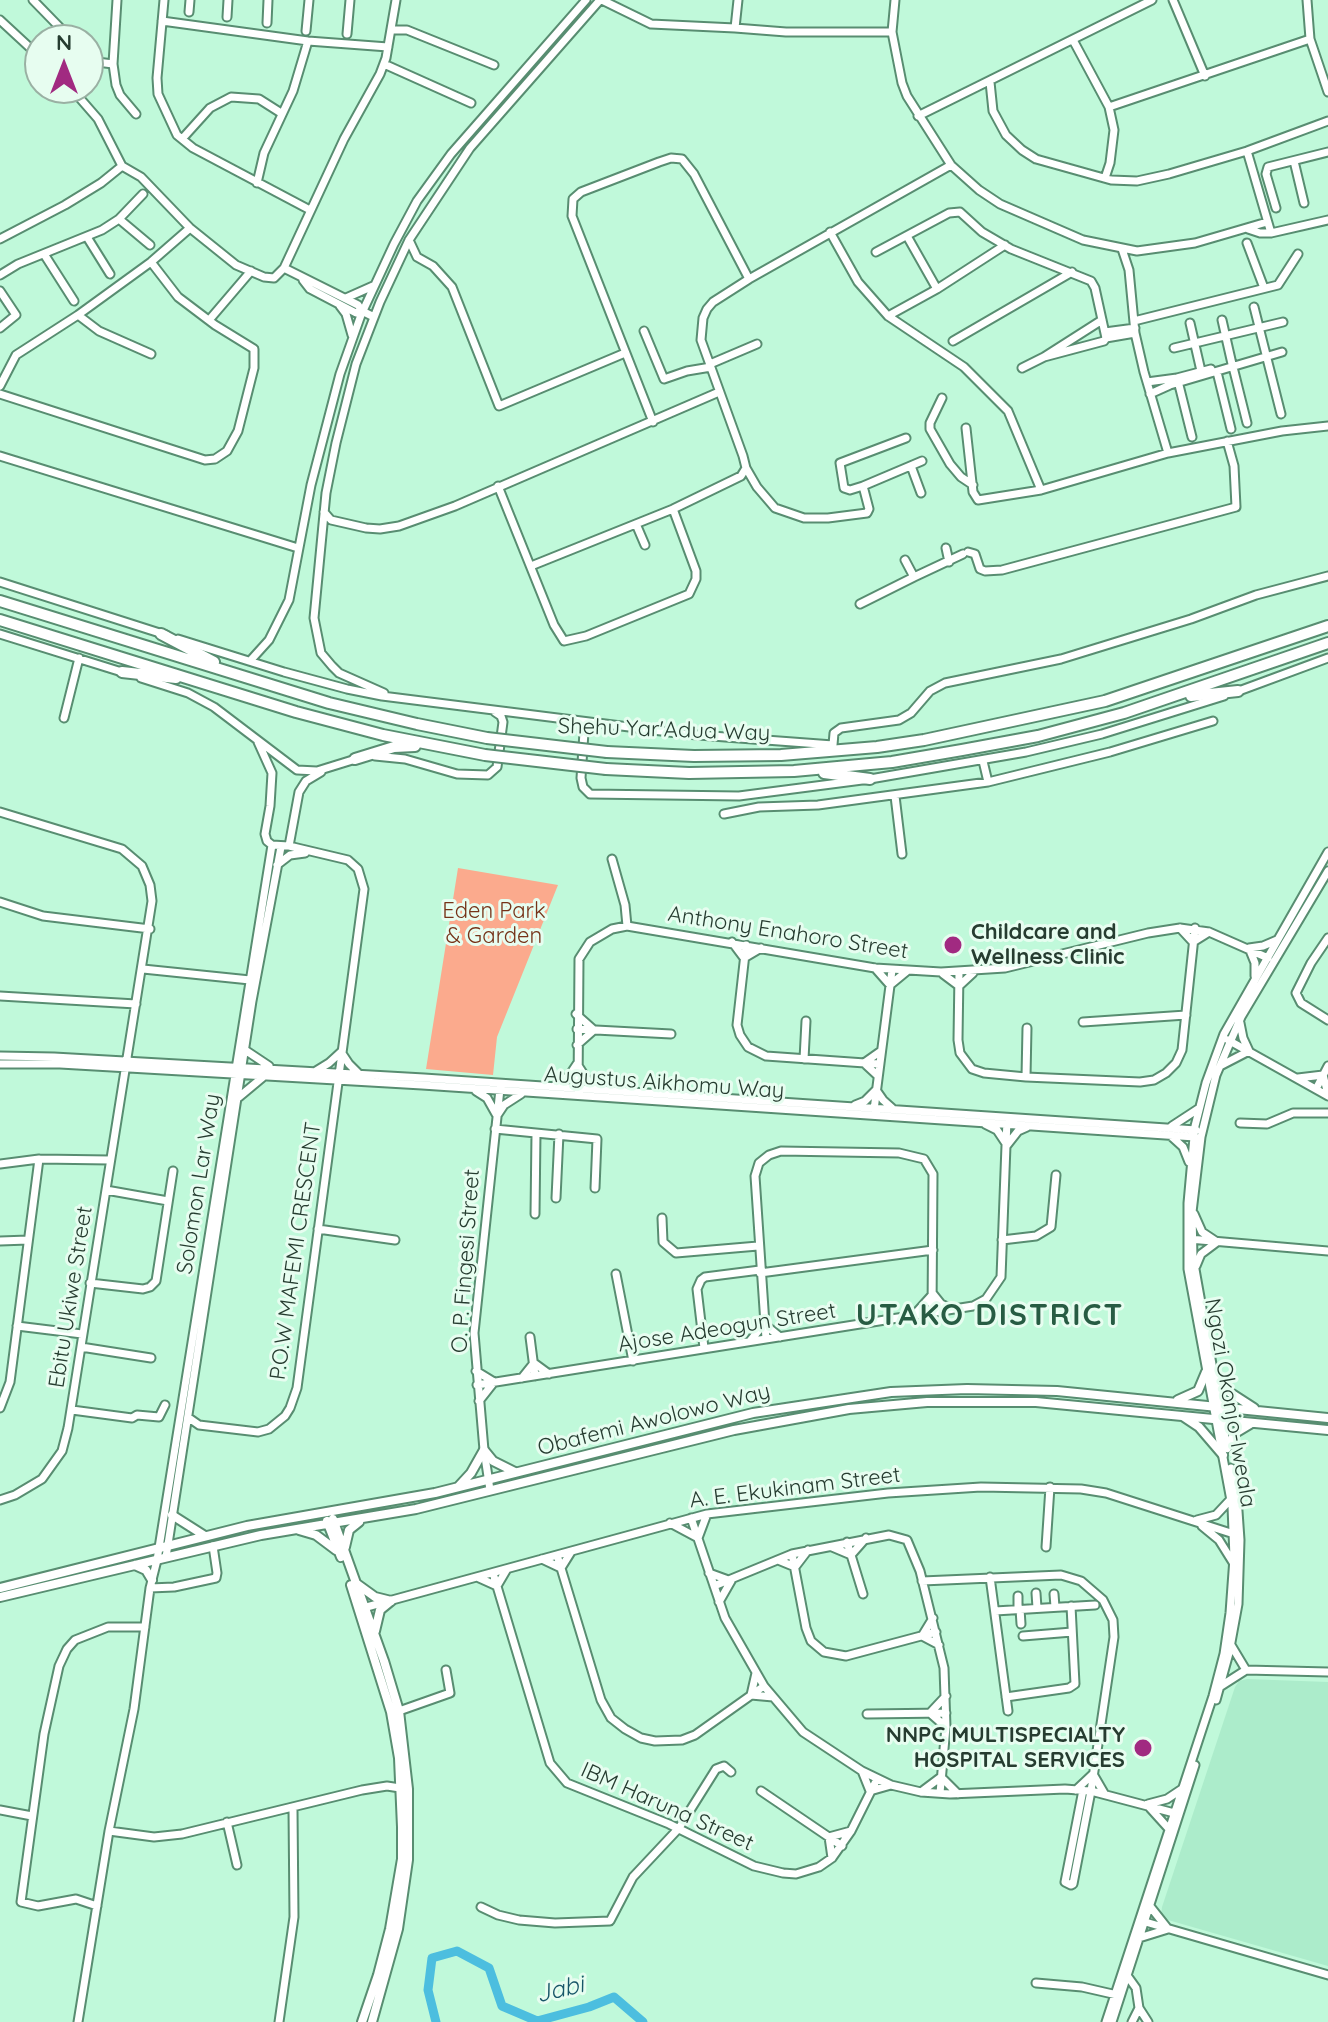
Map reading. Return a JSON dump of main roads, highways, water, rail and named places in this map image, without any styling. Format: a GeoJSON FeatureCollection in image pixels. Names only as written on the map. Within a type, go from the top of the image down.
{"type":"FeatureCollection","features":[{"type":"Feature","properties":{"kind":"highway","name":"Shehu Yar'Adua Way"},"geometry":{"type":"LineString","coordinates":[[0,601],[381,716],[487,738],[607,752],[742,756],[877,747],[975,731],[1105,701],[1328,626]]}},
{"type":"Feature","properties":{"kind":"highway","name":"Shehu Yar'Adua Way"},"geometry":{"type":"LineString","coordinates":[[0,620],[335,723],[485,755],[606,769],[689,773],[794,771],[892,762],[987,746],[1083,725],[1328,643]]}},
{"type":"Feature","properties":{"kind":"highway"},"geometry":{"type":"LineString","coordinates":[[161,634],[234,673]]}},
{"type":"Feature","properties":{"kind":"highway"},"geometry":{"type":"LineString","coordinates":[[122,672],[180,678],[216,686]]}},
{"type":"Feature","properties":{"kind":"highway"},"geometry":{"type":"LineString","coordinates":[[1161,701],[1238,691]]}},
{"type":"Feature","properties":{"kind":"highway"},"geometry":{"type":"LineString","coordinates":[[355,759],[403,745],[458,749]]}},
{"type":"Feature","properties":{"kind":"highway"},"geometry":{"type":"LineString","coordinates":[[833,745],[877,747]]}},
{"type":"Feature","properties":{"kind":"highway"},"geometry":{"type":"LineString","coordinates":[[794,771],[870,779]]}},
{"type":"Feature","properties":{"kind":"main road"},"geometry":{"type":"LineString","coordinates":[[1170,1402],[1187,1398],[1198,1391],[1209,1370],[1230,1394],[1262,1412]]}},
{"type":"Feature","properties":{"kind":"main road","name":"Obafemi Awolowo Way"},"geometry":{"type":"LineString","coordinates":[[0,1588],[268,1522],[402,1500],[458,1487],[753,1413],[891,1392],[1012,1389],[1328,1418]]}},
{"type":"Feature","properties":{"kind":"main road","name":"Obafemi Awolowo Way"},"geometry":{"type":"LineString","coordinates":[[0,1597],[213,1546],[416,1509],[745,1427],[849,1409],[927,1402],[996,1401],[1081,1405],[1328,1430]]}},
{"type":"Feature","properties":{"kind":"main road"},"geometry":{"type":"LineString","coordinates":[[1179,1415],[1199,1427],[1225,1452],[1235,1433],[1256,1423]]}},
{"type":"Feature","properties":{"kind":"main road"},"geometry":{"type":"LineString","coordinates":[[458,1487],[471,1473],[484,1450],[493,1461],[516,1472]]}},
{"type":"Feature","properties":{"kind":"main road"},"geometry":{"type":"LineString","coordinates":[[327,1512],[362,1609],[375,1635],[399,1711],[408,1789],[408,1860],[362,2022]]}},
{"type":"Feature","properties":{"kind":"main road"},"geometry":{"type":"LineString","coordinates":[[172,1515],[206,1537]]}},
{"type":"Feature","properties":{"kind":"main road"},"geometry":{"type":"LineString","coordinates":[[342,1552],[349,1530],[363,1519]]}},
{"type":"Feature","properties":{"kind":"main road"},"geometry":{"type":"LineString","coordinates":[[295,1529],[316,1535],[342,1552],[356,1584],[391,1712],[399,1758],[403,1875],[398,1929],[372,2022]]}},
{"type":"Feature","properties":{"kind":"main road"},"geometry":{"type":"LineString","coordinates":[[135,1564],[146,1570],[151,1584]]}},
{"type":"Feature","properties":{"kind":"main road"},"geometry":{"type":"LineString","coordinates":[[356,1584],[375,1597],[391,1601],[380,1610],[375,1635]]}},
{"type":"Feature","properties":{"kind":"waterway","name":"Jabi"},"geometry":{"type":"LineString","coordinates":[[436,2022],[428,1990],[432,1958],[457,1951],[489,1968],[502,2006],[537,2021],[614,1997],[643,2022]]}},
{"type":"Feature","properties":{"kind":"place","name":"Childcare and Wellness Clinic"},"geometry":{"type":"Point","coordinates":[953,945]}},
{"type":"Feature","properties":{"kind":"place","name":"NNPC MULTISPECIALTY HOSPITAL SERVICES"},"geometry":{"type":"Point","coordinates":[1143,1748]}},
{"type":"Feature","properties":{"kind":"district","name":"UTAKO DISTRICT"},"geometry":{"type":"Point","coordinates":[990,1316]}},
{"type":"Feature","properties":{"kind":"park label","name":"Eden Park & Garden"},"geometry":{"type":"Point","coordinates":[494,924]}}]}
